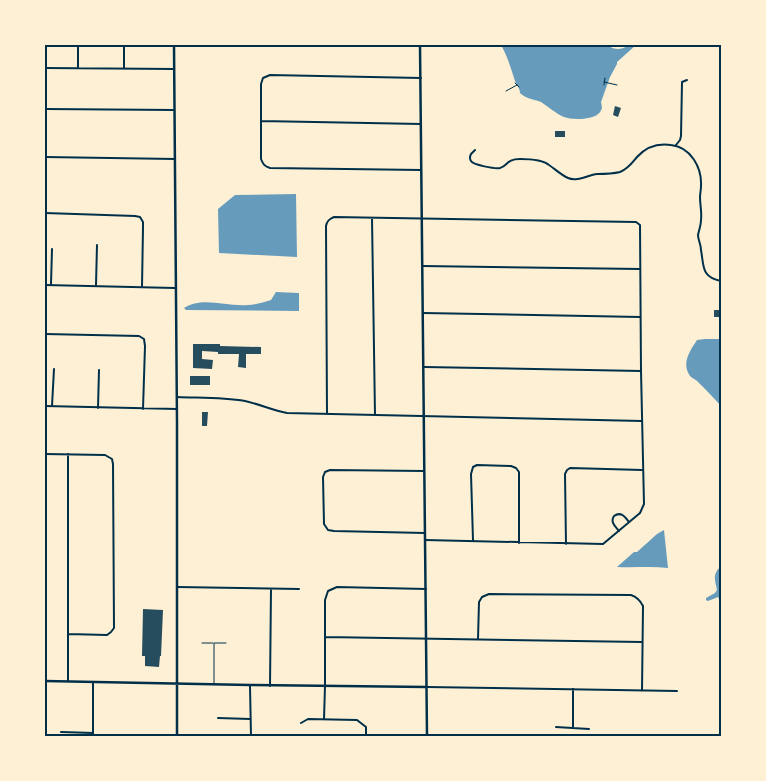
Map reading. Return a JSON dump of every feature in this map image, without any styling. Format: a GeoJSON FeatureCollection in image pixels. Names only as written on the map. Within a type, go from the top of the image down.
{"type":"FeatureCollection","features":[{"type":"Feature","properties":{"kind":"street"},"geometry":{"type":"LineString","coordinates":[[78,45],[78,68]]}},
{"type":"Feature","properties":{"kind":"street"},"geometry":{"type":"LineString","coordinates":[[124,45],[124,68]]}},
{"type":"Feature","properties":{"kind":"street"},"geometry":{"type":"LineString","coordinates":[[174,45],[177,736]]}},
{"type":"Feature","properties":{"kind":"street"},"geometry":{"type":"LineString","coordinates":[[420,45],[427,736]]}},
{"type":"Feature","properties":{"kind":"street"},"geometry":{"type":"LineString","coordinates":[[45,68],[174,69]]}},
{"type":"Feature","properties":{"kind":"street"},"geometry":{"type":"LineString","coordinates":[[421,78],[270,75],[263,78],[261,84],[261,159],[264,165],[270,168],[421,170]]}},
{"type":"Feature","properties":{"kind":"street"},"geometry":{"type":"LineString","coordinates":[[676,146],[681,136],[682,82],[687,80]]}},
{"type":"Feature","properties":{"kind":"street"},"geometry":{"type":"LineString","coordinates":[[45,109],[174,110]]}},
{"type":"Feature","properties":{"kind":"street"},"geometry":{"type":"LineString","coordinates":[[261,121],[420,124]]}},
{"type":"Feature","properties":{"kind":"street"},"geometry":{"type":"LineString","coordinates":[[475,150],[470,154],[474,164],[496,168],[518,159],[540,161],[547,163],[567,177],[574,179],[620,172],[647,149],[658,145],[682,148],[698,165],[701,176],[700,198],[702,208],[698,239],[702,250],[702,263],[708,275],[721,281]]}},
{"type":"Feature","properties":{"kind":"street"},"geometry":{"type":"LineString","coordinates":[[45,157],[175,159]]}},
{"type":"Feature","properties":{"kind":"street"},"geometry":{"type":"LineString","coordinates":[[45,213],[140,217],[143,222],[142,287]]}},
{"type":"Feature","properties":{"kind":"street"},"geometry":{"type":"LineString","coordinates":[[327,414],[327,222],[334,218],[422,218],[636,222],[640,225],[644,504],[640,512],[603,544],[425,540]]}},
{"type":"Feature","properties":{"kind":"street"},"geometry":{"type":"LineString","coordinates":[[372,218],[375,415]]}},
{"type":"Feature","properties":{"kind":"street"},"geometry":{"type":"LineString","coordinates":[[96,286],[97,245]]}},
{"type":"Feature","properties":{"kind":"street"},"geometry":{"type":"LineString","coordinates":[[51,285],[52,249]]}},
{"type":"Feature","properties":{"kind":"street"},"geometry":{"type":"LineString","coordinates":[[422,266],[640,269]]}},
{"type":"Feature","properties":{"kind":"street"},"geometry":{"type":"LineString","coordinates":[[45,285],[176,288]]}},
{"type":"Feature","properties":{"kind":"street"},"geometry":{"type":"LineString","coordinates":[[423,313],[640,317]]}},
{"type":"Feature","properties":{"kind":"street"},"geometry":{"type":"LineString","coordinates":[[45,334],[139,336],[144,339],[143,409]]}},
{"type":"Feature","properties":{"kind":"street"},"geometry":{"type":"LineString","coordinates":[[424,367],[641,371]]}},
{"type":"Feature","properties":{"kind":"street"},"geometry":{"type":"LineString","coordinates":[[52,406],[54,370]]}},
{"type":"Feature","properties":{"kind":"street"},"geometry":{"type":"LineString","coordinates":[[98,408],[99,370]]}},
{"type":"Feature","properties":{"kind":"street"},"geometry":{"type":"LineString","coordinates":[[177,397],[246,401],[287,413],[642,421]]}},
{"type":"Feature","properties":{"kind":"street"},"geometry":{"type":"LineString","coordinates":[[45,406],[177,409]]}},
{"type":"Feature","properties":{"kind":"street"},"geometry":{"type":"LineString","coordinates":[[45,454],[105,455],[109,456],[113,461],[114,628],[107,635],[68,634]]}},
{"type":"Feature","properties":{"kind":"street"},"geometry":{"type":"LineString","coordinates":[[68,454],[68,681]]}},
{"type":"Feature","properties":{"kind":"street"},"geometry":{"type":"LineString","coordinates":[[473,541],[471,474],[473,467],[477,465],[511,466],[519,472],[519,542]]}},
{"type":"Feature","properties":{"kind":"street"},"geometry":{"type":"LineString","coordinates":[[566,544],[565,474],[567,470],[570,468],[643,470]]}},
{"type":"Feature","properties":{"kind":"street"},"geometry":{"type":"LineString","coordinates":[[424,471],[330,470],[325,472],[323,477],[324,524],[328,530],[425,533]]}},
{"type":"Feature","properties":{"kind":"street"},"geometry":{"type":"LineString","coordinates":[[620,531],[613,524],[614,516],[622,515],[629,522]]}},
{"type":"Feature","properties":{"kind":"street"},"geometry":{"type":"LineString","coordinates":[[177,587],[299,590]]}},
{"type":"Feature","properties":{"kind":"street"},"geometry":{"type":"LineString","coordinates":[[324,719],[325,600],[328,592],[337,587],[426,588]]}},
{"type":"Feature","properties":{"kind":"street"},"geometry":{"type":"LineString","coordinates":[[270,686],[272,589]]}},
{"type":"Feature","properties":{"kind":"street"},"geometry":{"type":"LineString","coordinates":[[478,639],[479,602],[482,596],[489,594],[631,595],[637,597],[643,606],[642,691]]}},
{"type":"Feature","properties":{"kind":"street"},"geometry":{"type":"LineString","coordinates":[[325,637],[642,642]]}},
{"type":"Feature","properties":{"kind":"street"},"geometry":{"type":"LineString","coordinates":[[45,681],[250,686],[677,691]]}},
{"type":"Feature","properties":{"kind":"street"},"geometry":{"type":"LineString","coordinates":[[61,732],[93,734],[93,682]]}},
{"type":"Feature","properties":{"kind":"street"},"geometry":{"type":"LineString","coordinates":[[250,686],[251,736]]}},
{"type":"Feature","properties":{"kind":"street"},"geometry":{"type":"LineString","coordinates":[[572,728],[573,689]]}},
{"type":"Feature","properties":{"kind":"street"},"geometry":{"type":"LineString","coordinates":[[218,718],[250,719]]}},
{"type":"Feature","properties":{"kind":"street"},"geometry":{"type":"LineString","coordinates":[[301,723],[308,719],[358,720],[366,727],[366,736]]}},
{"type":"Feature","properties":{"kind":"street"},"geometry":{"type":"LineString","coordinates":[[556,728],[589,729]]}},
{"type":"Feature","properties":{"kind":"lane"},"geometry":{"type":"LineString","coordinates":[[202,643],[226,643]]}},
{"type":"Feature","properties":{"kind":"lane"},"geometry":{"type":"LineString","coordinates":[[214,643],[214,685]]}},
{"type":"Feature","properties":{"kind":"path"},"geometry":{"type":"LineString","coordinates":[[604,85],[605,78]]}},
{"type":"Feature","properties":{"kind":"path"},"geometry":{"type":"LineString","coordinates":[[604,82],[617,85]]}},
{"type":"Feature","properties":{"kind":"path"},"geometry":{"type":"LineString","coordinates":[[506,91],[517,85]]}},
{"type":"Feature","properties":{"kind":"water"},"geometry":{"type":"Polygon","coordinates":[[[501,45],[607,45],[619,49],[636,45],[617,62],[601,102],[602,108],[599,113],[595,116],[576,119],[564,117],[541,102],[522,95],[501,45]]]}},
{"type":"Feature","properties":{"kind":"water"},"geometry":{"type":"Polygon","coordinates":[[[296,194],[297,257],[219,253],[218,209],[235,195],[296,194]]]}},
{"type":"Feature","properties":{"kind":"water"},"geometry":{"type":"Polygon","coordinates":[[[276,292],[299,293],[299,311],[186,310],[184,308],[207,302],[240,305],[254,304],[271,300],[276,292]]]}},
{"type":"Feature","properties":{"kind":"water"},"geometry":{"type":"Polygon","coordinates":[[[721,339],[721,406],[687,371],[686,362],[692,348],[697,340],[721,339]]]}},
{"type":"Feature","properties":{"kind":"water"},"geometry":{"type":"Polygon","coordinates":[[[664,530],[668,568],[617,567],[634,552],[637,552],[664,530]]]}},
{"type":"Feature","properties":{"kind":"water"},"geometry":{"type":"Polygon","coordinates":[[[721,566],[721,603],[718,597],[708,601],[706,598],[717,590],[715,575],[721,566]]]}},
{"type":"Feature","properties":{"kind":"building"},"geometry":{"type":"Polygon","coordinates":[[[615,106],[621,108],[618,117],[613,115],[615,106]]]}},
{"type":"Feature","properties":{"kind":"building"},"geometry":{"type":"Polygon","coordinates":[[[555,131],[565,131],[565,137],[555,137],[555,131]]]}},
{"type":"Feature","properties":{"kind":"building"},"geometry":{"type":"Polygon","coordinates":[[[714,310],[721,310],[721,317],[714,317],[714,310]]]}},
{"type":"Feature","properties":{"kind":"building"},"geometry":{"type":"Polygon","coordinates":[[[193,344],[261,347],[261,354],[246,354],[246,368],[238,367],[239,354],[218,354],[218,352],[202,351],[202,359],[213,360],[212,369],[193,368],[193,344]]]}},
{"type":"Feature","properties":{"kind":"building"},"geometry":{"type":"Polygon","coordinates":[[[190,376],[210,376],[210,385],[190,385],[190,376]]]}},
{"type":"Feature","properties":{"kind":"building"},"geometry":{"type":"Polygon","coordinates":[[[202,412],[208,412],[207,426],[202,426],[202,412]]]}},
{"type":"Feature","properties":{"kind":"building"},"geometry":{"type":"Polygon","coordinates":[[[143,609],[163,610],[159,667],[145,666],[145,656],[142,656],[143,609]]]}}]}
